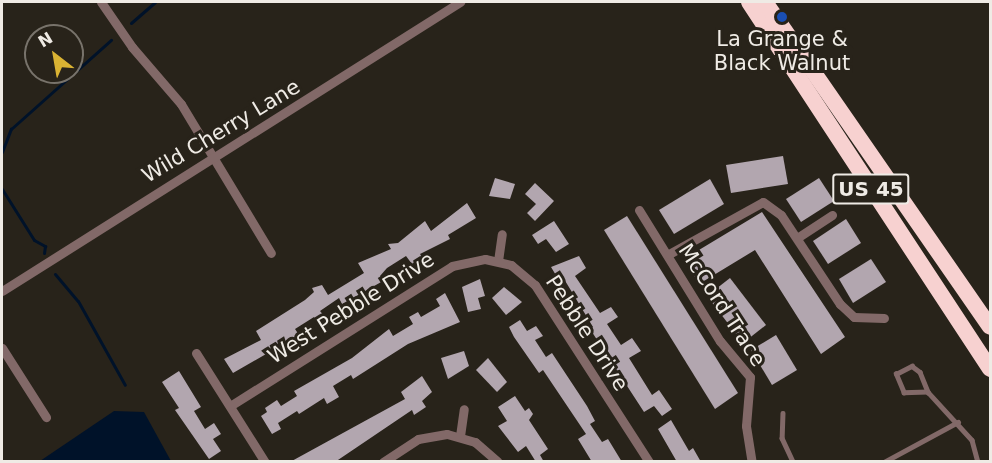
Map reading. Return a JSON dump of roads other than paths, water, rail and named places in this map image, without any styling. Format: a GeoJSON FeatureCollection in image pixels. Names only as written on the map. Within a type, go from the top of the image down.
{"type":"FeatureCollection","features":[{"type":"Feature","properties":{"kind":"highway","name":"US 45"},"geometry":{"type":"LineString","coordinates":[[757,3],[990,327]]}},
{"type":"Feature","properties":{"kind":"highway","name":"US 45"},"geometry":{"type":"LineString","coordinates":[[757,3],[990,369]]}},
{"type":"Feature","properties":{"kind":"street"},"geometry":{"type":"LineString","coordinates":[[101,2],[132,47],[181,104],[271,253]]}},
{"type":"Feature","properties":{"kind":"street","name":"Wild Cherry Lane"},"geometry":{"type":"LineString","coordinates":[[2,291],[212,156],[460,2]]}},
{"type":"Feature","properties":{"kind":"street"},"geometry":{"type":"LineString","coordinates":[[669,254],[763,202],[773,206],[840,304],[854,317],[884,318]]}},
{"type":"Feature","properties":{"kind":"street","name":"McCord Trace"},"geometry":{"type":"LineString","coordinates":[[639,210],[669,254],[720,341],[750,377],[746,426],[752,462]]}},
{"type":"Feature","properties":{"kind":"street"},"geometry":{"type":"LineString","coordinates":[[797,238],[832,215]]}},
{"type":"Feature","properties":{"kind":"street"},"geometry":{"type":"LineString","coordinates":[[498,261],[502,234]]}},
{"type":"Feature","properties":{"kind":"street","name":"West Pebble Drive"},"geometry":{"type":"LineString","coordinates":[[230,406],[452,266],[498,261]]}},
{"type":"Feature","properties":{"kind":"street","name":"Pebble Drive"},"geometry":{"type":"LineString","coordinates":[[498,261],[524,273],[535,285],[649,462]]}},
{"type":"Feature","properties":{"kind":"street"},"geometry":{"type":"LineString","coordinates":[[2,348],[46,417]]}},
{"type":"Feature","properties":{"kind":"street"},"geometry":{"type":"LineString","coordinates":[[196,353],[265,462]]}},
{"type":"Feature","properties":{"kind":"street"},"geometry":{"type":"LineString","coordinates":[[460,436],[464,409]]}},
{"type":"Feature","properties":{"kind":"street"},"geometry":{"type":"LineString","coordinates":[[383,462],[431,434],[460,436],[488,450],[498,462]]}},
{"type":"Feature","properties":{"kind":"lane"},"geometry":{"type":"LineString","coordinates":[[928,392],[904,393],[896,374],[912,366],[928,392],[958,422],[972,440],[978,462]]}},
{"type":"Feature","properties":{"kind":"lane"},"geometry":{"type":"LineString","coordinates":[[783,413],[782,438],[793,462]]}},
{"type":"Feature","properties":{"kind":"lane"},"geometry":{"type":"LineString","coordinates":[[884,462],[958,422]]}},
{"type":"Feature","properties":{"kind":"water"},"geometry":{"type":"Polygon","coordinates":[[[114,411],[144,412],[171,461],[40,461],[114,411]]]}},
{"type":"Feature","properties":{"kind":"waterway"},"geometry":{"type":"LineString","coordinates":[[131,23],[155,2]]}},
{"type":"Feature","properties":{"kind":"waterway"},"geometry":{"type":"LineString","coordinates":[[2,152],[11,129],[111,40]]}},
{"type":"Feature","properties":{"kind":"waterway"},"geometry":{"type":"LineString","coordinates":[[2,189],[34,240],[45,246],[44,253]]}},
{"type":"Feature","properties":{"kind":"waterway"},"geometry":{"type":"LineString","coordinates":[[55,274],[78,301],[125,385]]}},
{"type":"Feature","properties":{"kind":"place","name":"La Grange & Black Walnut"},"geometry":{"type":"Point","coordinates":[782,17]}}]}
